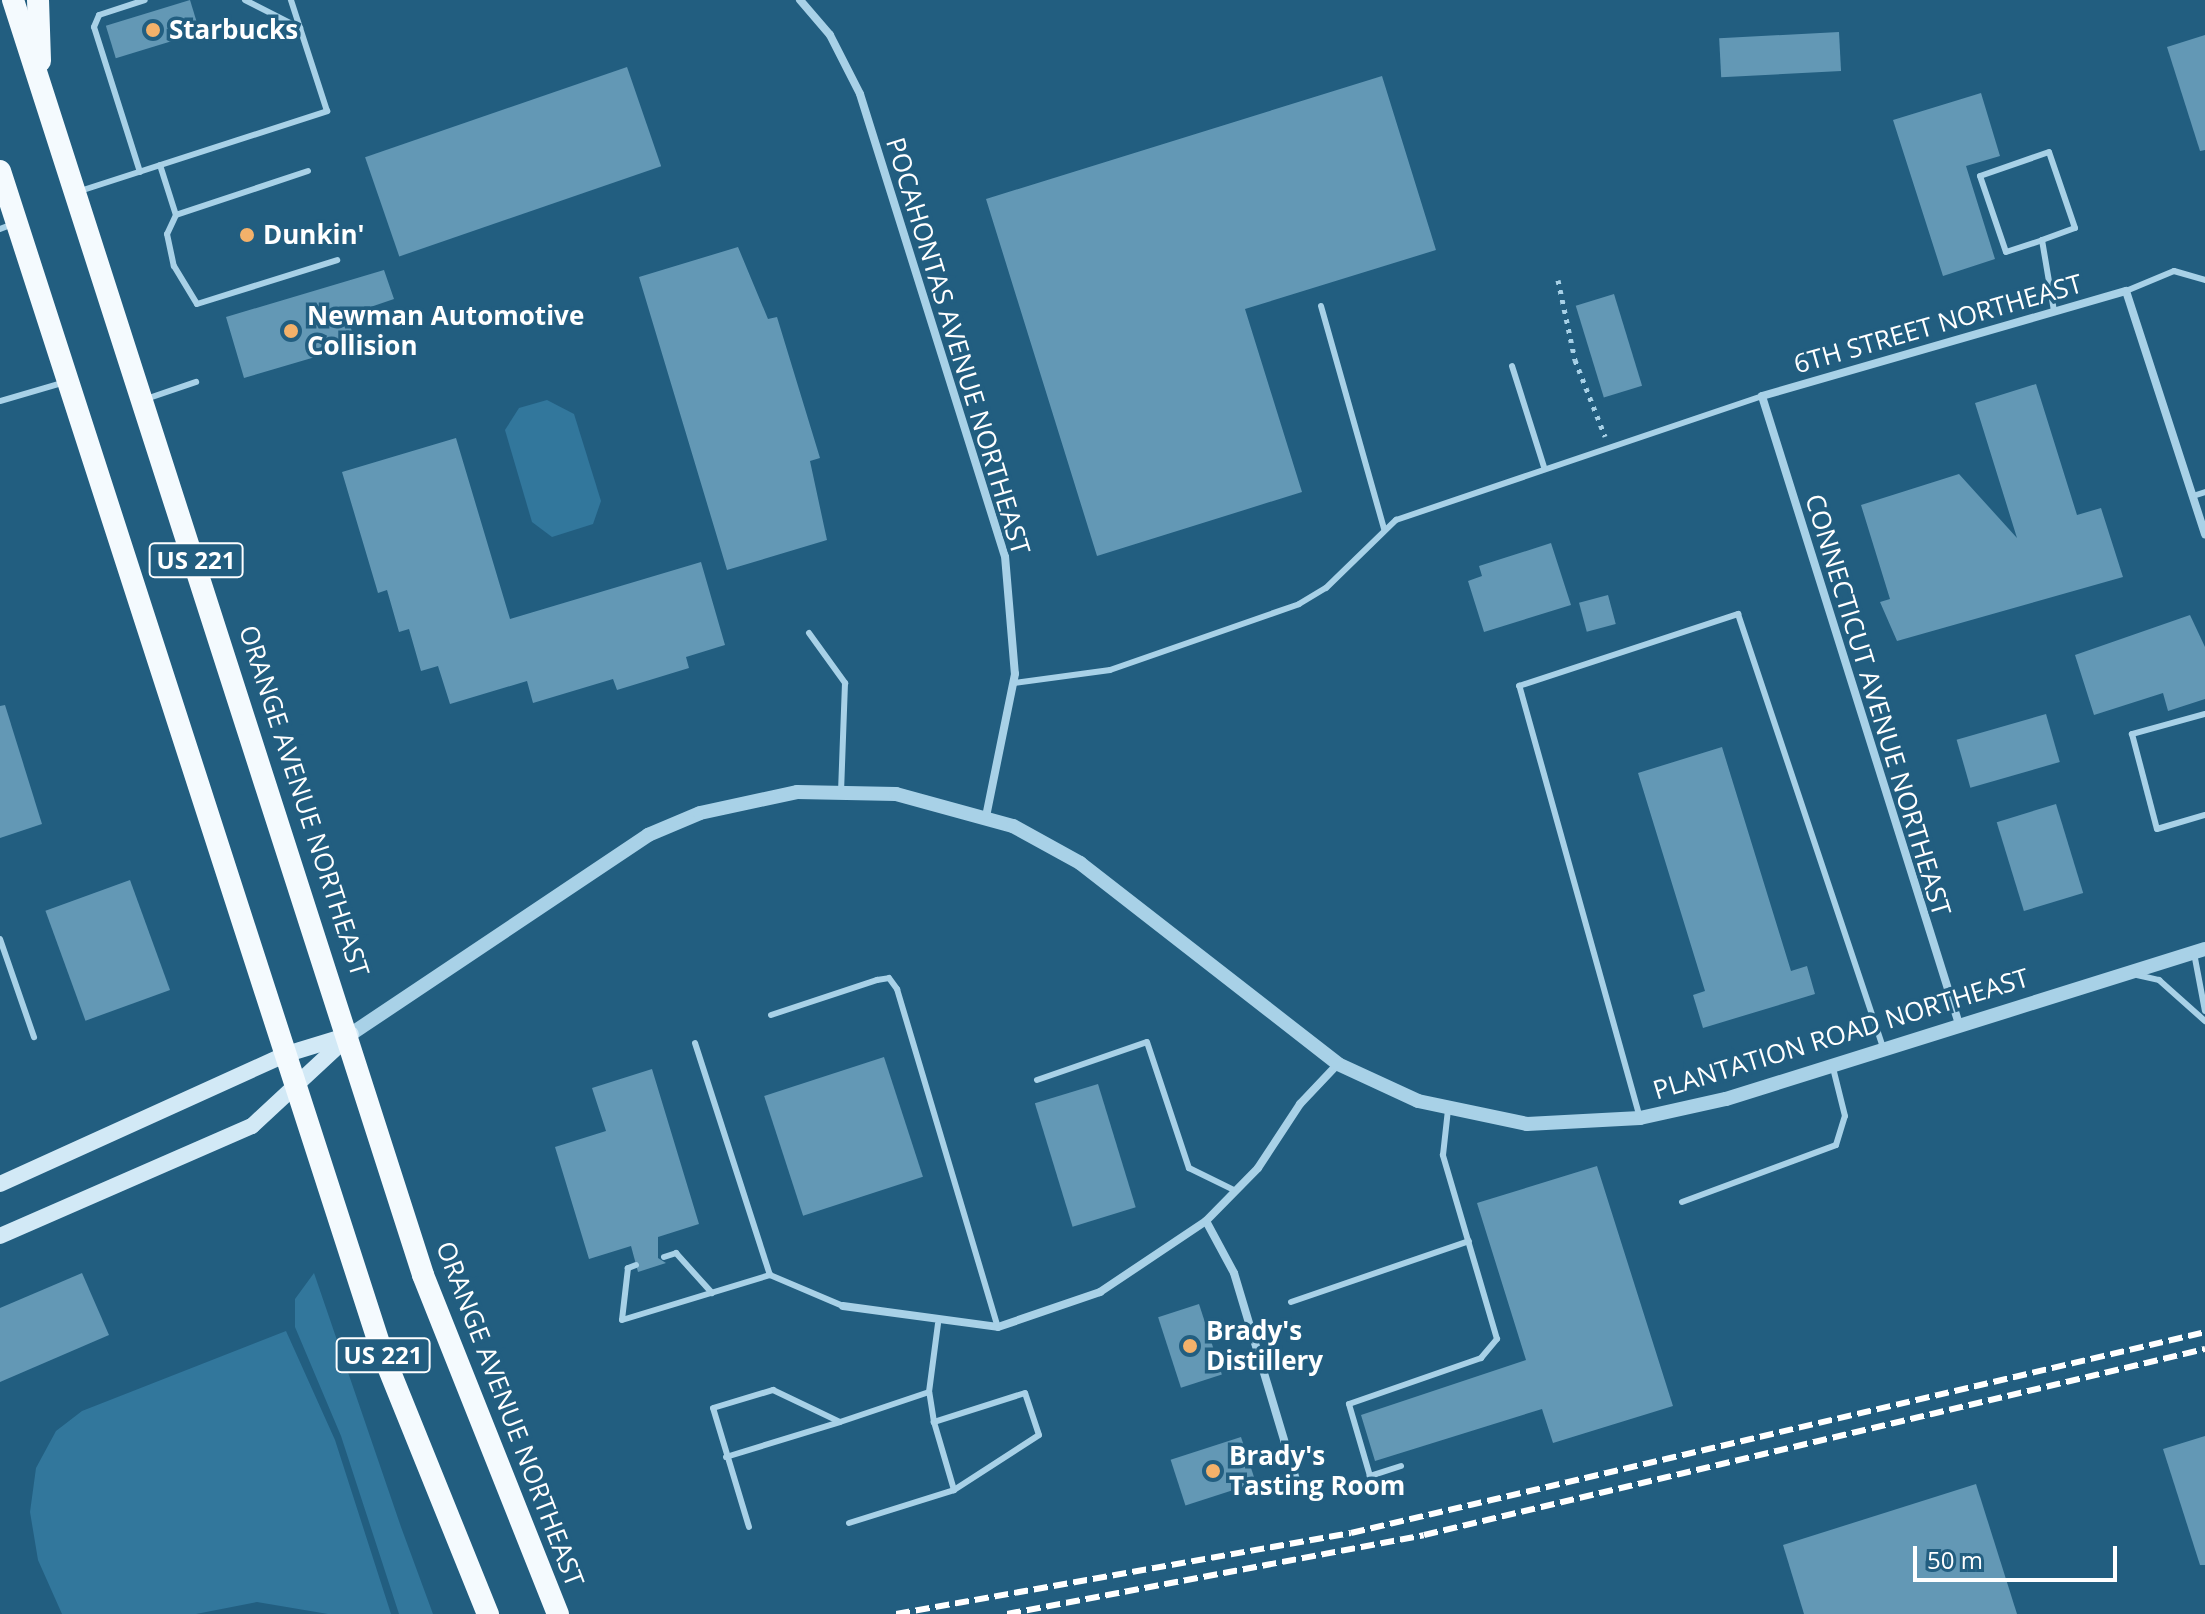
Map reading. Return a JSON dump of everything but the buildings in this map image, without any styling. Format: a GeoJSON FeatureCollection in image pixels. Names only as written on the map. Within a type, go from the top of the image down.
{"type":"FeatureCollection","features":[{"type":"Feature","properties":{"kind":"highway","name":"ORANGE AVENUE NORTHEAST"},"geometry":{"type":"LineString","coordinates":[[13,0],[351,1034],[423,1275],[558,1614]]}},
{"type":"Feature","properties":{"kind":"highway"},"geometry":{"type":"LineString","coordinates":[[38,0],[41,86]]}},
{"type":"Feature","properties":{"kind":"highway","name":"US 221"},"geometry":{"type":"LineString","coordinates":[[0,171],[8,226],[68,381],[382,1352],[488,1614]]}},
{"type":"Feature","properties":{"kind":"main road"},"geometry":{"type":"LineString","coordinates":[[0,1184],[287,1054],[351,1034]]}},
{"type":"Feature","properties":{"kind":"main road"},"geometry":{"type":"LineString","coordinates":[[0,1236],[252,1126],[299,1088],[351,1034]]}},
{"type":"Feature","properties":{"kind":"street","name":"POCAHONTAS AVENUE NORTHEAST"},"geometry":{"type":"LineString","coordinates":[[800,0],[830,35],[860,94],[1001,541],[1014,683],[986,816]]}},
{"type":"Feature","properties":{"kind":"street","name":"6TH STREET NORTHEAST"},"geometry":{"type":"LineString","coordinates":[[1762,396],[2126,291]]}},
{"type":"Feature","properties":{"kind":"street"},"geometry":{"type":"LineString","coordinates":[[2126,291],[2205,534]]}},
{"type":"Feature","properties":{"kind":"street","name":"CONNECTICUT AVENUE NORTHEAST"},"geometry":{"type":"LineString","coordinates":[[1762,396],[1879,788],[1959,1024]]}},
{"type":"Feature","properties":{"kind":"street","name":"PLANTATION ROAD NORTHEAST"},"geometry":{"type":"LineString","coordinates":[[351,1034],[648,835],[743,802],[841,791],[896,794],[986,816],[1080,863],[1338,1064],[1448,1110],[1527,1124],[1640,1118],[1832,1064],[2200,951]]}},
{"type":"Feature","properties":{"kind":"street"},"geometry":{"type":"LineString","coordinates":[[843,1306],[938,1324],[998,1327],[1100,1292],[1153,1263],[1206,1221],[1236,1191],[1338,1064]]}},
{"type":"Feature","properties":{"kind":"street"},"geometry":{"type":"LineString","coordinates":[[1206,1221],[1234,1273],[1296,1480]]}},
{"type":"Feature","properties":{"kind":"lane"},"geometry":{"type":"LineString","coordinates":[[140,172],[94,27],[99,15],[145,0]]}},
{"type":"Feature","properties":{"kind":"lane"},"geometry":{"type":"LineString","coordinates":[[245,0],[300,28]]}},
{"type":"Feature","properties":{"kind":"lane"},"geometry":{"type":"LineString","coordinates":[[75,193],[327,111],[291,0]]}},
{"type":"Feature","properties":{"kind":"lane"},"geometry":{"type":"LineString","coordinates":[[2049,152],[2075,228],[2042,240],[2006,252],[1980,176],[2049,152]]}},
{"type":"Feature","properties":{"kind":"lane"},"geometry":{"type":"LineString","coordinates":[[160,165],[176,215],[167,234],[174,266],[197,304],[337,260]]}},
{"type":"Feature","properties":{"kind":"lane"},"geometry":{"type":"LineString","coordinates":[[176,215],[308,171]]}},
{"type":"Feature","properties":{"kind":"lane"},"geometry":{"type":"LineString","coordinates":[[2042,240],[2054,311]]}},
{"type":"Feature","properties":{"kind":"lane"},"geometry":{"type":"LineString","coordinates":[[2126,291],[2174,271],[2205,280]]}},
{"type":"Feature","properties":{"kind":"lane"},"geometry":{"type":"LineString","coordinates":[[1321,306],[1384,529]]}},
{"type":"Feature","properties":{"kind":"lane"},"geometry":{"type":"LineString","coordinates":[[1512,366],[1544,467]]}},
{"type":"Feature","properties":{"kind":"lane"},"geometry":{"type":"LineString","coordinates":[[0,401],[68,381]]}},
{"type":"Feature","properties":{"kind":"lane"},"geometry":{"type":"LineString","coordinates":[[143,400],[196,382]]}},
{"type":"Feature","properties":{"kind":"lane"},"geometry":{"type":"LineString","coordinates":[[1014,683],[1110,670],[1299,604],[1326,588],[1384,529],[1609,444],[1762,396]]}},
{"type":"Feature","properties":{"kind":"lane"},"geometry":{"type":"LineString","coordinates":[[2193,496],[2205,492]]}},
{"type":"Feature","properties":{"kind":"lane"},"geometry":{"type":"LineString","coordinates":[[1640,1118],[1519,686],[1738,614],[1883,1048]]}},
{"type":"Feature","properties":{"kind":"lane"},"geometry":{"type":"LineString","coordinates":[[809,633],[845,683],[841,791]]}},
{"type":"Feature","properties":{"kind":"lane"},"geometry":{"type":"LineString","coordinates":[[2205,714],[2132,734],[2157,829],[2205,815]]}},
{"type":"Feature","properties":{"kind":"lane"},"geometry":{"type":"LineString","coordinates":[[0,939],[34,1037]]}},
{"type":"Feature","properties":{"kind":"lane"},"geometry":{"type":"LineString","coordinates":[[2200,951],[2205,1011]]}},
{"type":"Feature","properties":{"kind":"lane"},"geometry":{"type":"LineString","coordinates":[[2125,973],[2159,980],[2205,1021]]}},
{"type":"Feature","properties":{"kind":"lane"},"geometry":{"type":"LineString","coordinates":[[771,1015],[889,978],[897,989],[998,1327]]}},
{"type":"Feature","properties":{"kind":"lane"},"geometry":{"type":"LineString","coordinates":[[1037,1080],[1147,1042],[1189,1168],[1236,1191]]}},
{"type":"Feature","properties":{"kind":"lane"},"geometry":{"type":"LineString","coordinates":[[695,1043],[770,1275]]}},
{"type":"Feature","properties":{"kind":"lane"},"geometry":{"type":"LineString","coordinates":[[1682,1202],[1822,1157],[1836,1145],[1845,1116],[1832,1064]]}},
{"type":"Feature","properties":{"kind":"lane"},"geometry":{"type":"LineString","coordinates":[[1401,1466],[1370,1476],[1349,1404],[1493,1351],[1497,1329],[1439,1137],[1448,1110]]}},
{"type":"Feature","properties":{"kind":"lane"},"geometry":{"type":"LineString","coordinates":[[1291,1302],[1469,1241]]}},
{"type":"Feature","properties":{"kind":"lane"},"geometry":{"type":"LineString","coordinates":[[664,1257],[676,1253],[712,1293]]}},
{"type":"Feature","properties":{"kind":"lane"},"geometry":{"type":"LineString","coordinates":[[636,1265],[628,1268],[622,1320],[770,1275],[843,1306]]}},
{"type":"Feature","properties":{"kind":"lane"},"geometry":{"type":"LineString","coordinates":[[938,1324],[929,1392],[934,1422],[954,1490]]}},
{"type":"Feature","properties":{"kind":"lane"},"geometry":{"type":"LineString","coordinates":[[749,1527],[712,1414],[721,1402],[773,1390],[840,1422]]}},
{"type":"Feature","properties":{"kind":"lane"},"geometry":{"type":"LineString","coordinates":[[726,1457],[929,1392]]}},
{"type":"Feature","properties":{"kind":"lane"},"geometry":{"type":"LineString","coordinates":[[849,1523],[954,1490],[1039,1435],[1025,1393],[934,1422]]}},
{"type":"Feature","properties":{"kind":"path"},"geometry":{"type":"LineString","coordinates":[[1558,280],[1575,360],[1609,444]]}},
{"type":"Feature","properties":{"kind":"shaded area"},"geometry":{"type":"Polygon","coordinates":[[[547,400],[574,414],[601,501],[593,524],[552,537],[532,522],[505,430],[519,408],[547,400]]]}},
{"type":"Feature","properties":{"kind":"shaded area"},"geometry":{"type":"Polygon","coordinates":[[[314,1273],[433,1614],[399,1614],[341,1436],[295,1327],[295,1299],[314,1273]]]}},
{"type":"Feature","properties":{"kind":"shaded area"},"geometry":{"type":"Polygon","coordinates":[[[286,1331],[335,1440],[391,1614],[328,1614],[257,1602],[196,1614],[62,1614],[38,1560],[30,1512],[36,1468],[56,1431],[82,1411],[286,1331]]]}},
{"type":"Feature","properties":{"kind":"railway"},"geometry":{"type":"LineString","coordinates":[[896,1614],[1351,1533],[2205,1332]]}},
{"type":"Feature","properties":{"kind":"railway"},"geometry":{"type":"LineString","coordinates":[[1007,1614],[1424,1535],[2205,1349]]}},
{"type":"Feature","properties":{"kind":"place","name":"Starbucks"},"geometry":{"type":"Point","coordinates":[153,30]}},
{"type":"Feature","properties":{"kind":"place","name":"Dunkin'"},"geometry":{"type":"Point","coordinates":[247,235]}},
{"type":"Feature","properties":{"kind":"place","name":"Newman Automotive Collision"},"geometry":{"type":"Point","coordinates":[291,331]}},
{"type":"Feature","properties":{"kind":"place","name":"Brady's Distillery"},"geometry":{"type":"Point","coordinates":[1190,1346]}},
{"type":"Feature","properties":{"kind":"place","name":"Brady's Tasting Room"},"geometry":{"type":"Point","coordinates":[1213,1471]}}]}
